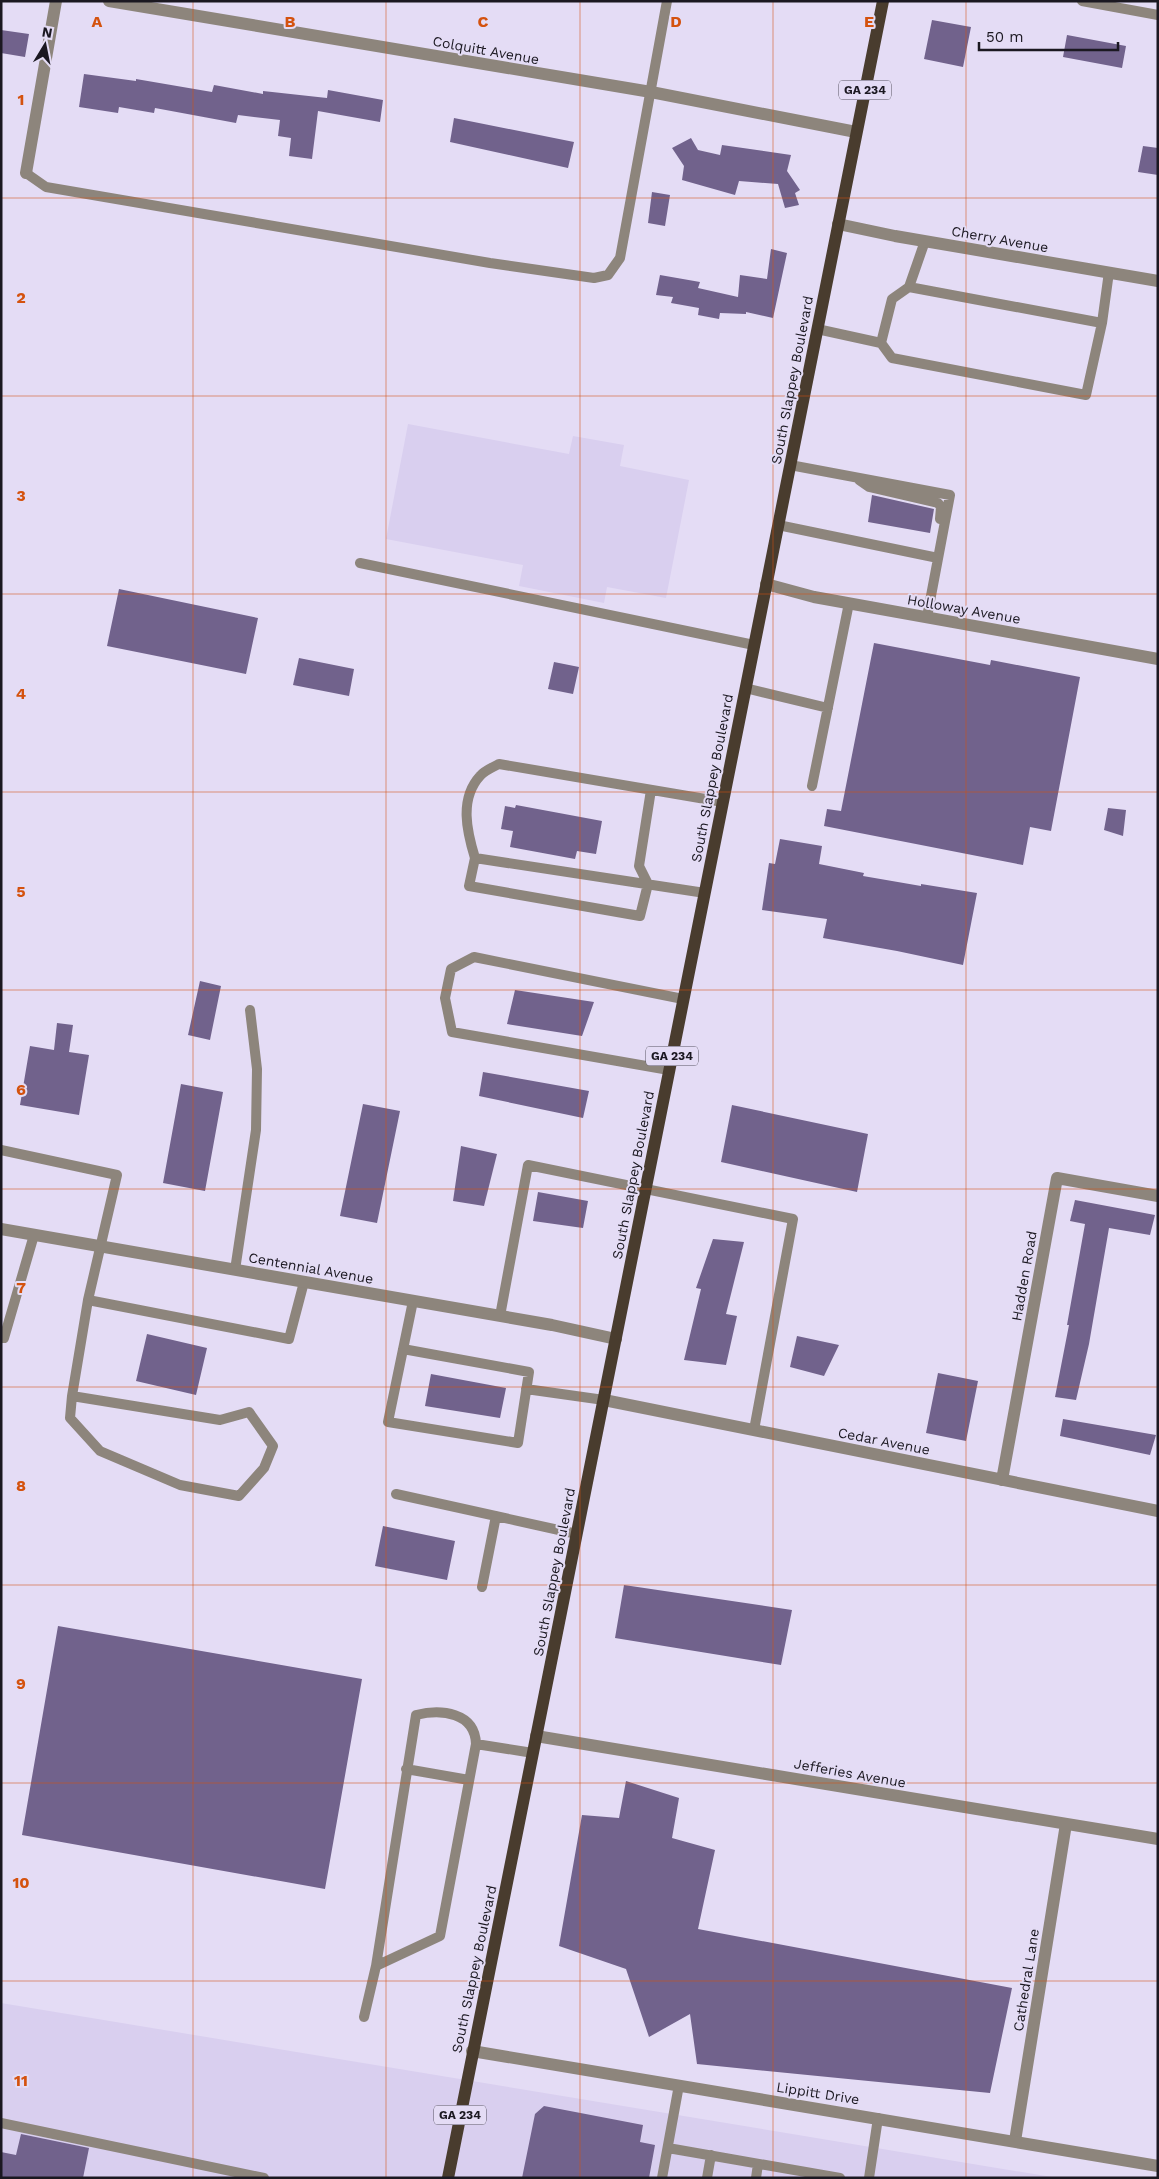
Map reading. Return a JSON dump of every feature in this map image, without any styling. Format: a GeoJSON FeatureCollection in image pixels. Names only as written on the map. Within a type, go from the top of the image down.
{"type":"FeatureCollection","features":[{"type":"Feature","properties":{"kind":"main road","name":"South Slappey Boulevard"},"geometry":{"type":"LineString","coordinates":[[448,2178],[883,1]]}},
{"type":"Feature","properties":{"kind":"street"},"geometry":{"type":"LineString","coordinates":[[26,173],[56,1]]}},
{"type":"Feature","properties":{"kind":"street","name":"Colquitt Avenue"},"geometry":{"type":"LineString","coordinates":[[109,1],[651,92],[856,132]]}},
{"type":"Feature","properties":{"kind":"street","name":"Cherry Avenue"},"geometry":{"type":"LineString","coordinates":[[838,224],[1158,281]]}},
{"type":"Feature","properties":{"kind":"street","name":"Holloway Avenue"},"geometry":{"type":"LineString","coordinates":[[766,584],[849,604],[1158,659]]}},
{"type":"Feature","properties":{"kind":"street","name":"Hadden Road"},"geometry":{"type":"LineString","coordinates":[[1002,1480],[1057,1178],[1158,1196]]}},
{"type":"Feature","properties":{"kind":"street","name":"Centennial Avenue"},"geometry":{"type":"LineString","coordinates":[[1,1229],[500,1316],[616,1339]]}},
{"type":"Feature","properties":{"kind":"street","name":"Cedar Avenue"},"geometry":{"type":"LineString","coordinates":[[604,1400],[1158,1511]]}},
{"type":"Feature","properties":{"kind":"street","name":"Jefferies Avenue"},"geometry":{"type":"LineString","coordinates":[[536,1736],[1158,1839]]}},
{"type":"Feature","properties":{"kind":"street","name":"Cathedral Lane"},"geometry":{"type":"LineString","coordinates":[[1015,2141],[1066,1824]]}},
{"type":"Feature","properties":{"kind":"street","name":"Lippitt Drive"},"geometry":{"type":"LineString","coordinates":[[472,2051],[1158,2166]]}},
{"type":"Feature","properties":{"kind":"lane"},"geometry":{"type":"LineString","coordinates":[[26,173],[46,187],[490,263],[594,278],[608,275],[620,258],[667,1]]}},
{"type":"Feature","properties":{"kind":"lane"},"geometry":{"type":"LineString","coordinates":[[1082,1],[1158,15]]}},
{"type":"Feature","properties":{"kind":"lane"},"geometry":{"type":"LineString","coordinates":[[881,343],[892,299],[909,287],[925,241]]}},
{"type":"Feature","properties":{"kind":"lane"},"geometry":{"type":"LineString","coordinates":[[817,329],[881,343],[892,358],[1086,395],[1102,323],[1109,272]]}},
{"type":"Feature","properties":{"kind":"lane"},"geometry":{"type":"LineString","coordinates":[[909,287],[1102,323]]}},
{"type":"Feature","properties":{"kind":"lane"},"geometry":{"type":"LineString","coordinates":[[790,465],[950,495],[927,618]]}},
{"type":"Feature","properties":{"kind":"lane"},"geometry":{"type":"LineString","coordinates":[[778,526],[938,558]]}},
{"type":"Feature","properties":{"kind":"lane"},"geometry":{"type":"LineString","coordinates":[[360,563],[754,645]]}},
{"type":"Feature","properties":{"kind":"lane"},"geometry":{"type":"LineString","coordinates":[[812,786],[849,604]]}},
{"type":"Feature","properties":{"kind":"lane"},"geometry":{"type":"LineString","coordinates":[[745,688],[828,708]]}},
{"type":"Feature","properties":{"kind":"lane"},"geometry":{"type":"LineString","coordinates":[[651,790],[639,866],[648,884],[640,916],[469,886],[475,858],[467,833],[468,797],[480,776],[499,764],[723,802]]}},
{"type":"Feature","properties":{"kind":"lane"},"geometry":{"type":"LineString","coordinates":[[475,858],[705,893]]}},
{"type":"Feature","properties":{"kind":"lane"},"geometry":{"type":"LineString","coordinates":[[669,1070],[452,1032],[445,998],[451,969],[474,957],[683,999]]}},
{"type":"Feature","properties":{"kind":"lane"},"geometry":{"type":"LineString","coordinates":[[235,1270],[256,1130],[257,1069],[250,1010]]}},
{"type":"Feature","properties":{"kind":"lane"},"geometry":{"type":"LineString","coordinates":[[1,1150],[117,1175],[88,1300],[72,1396],[70,1418],[100,1451],[180,1485],[239,1496],[264,1468],[273,1446],[249,1412],[220,1420],[72,1396]]}},
{"type":"Feature","properties":{"kind":"lane"},"geometry":{"type":"LineString","coordinates":[[500,1316],[528,1165],[793,1219],[754,1430]]}},
{"type":"Feature","properties":{"kind":"lane"},"geometry":{"type":"LineString","coordinates":[[1,1338],[4,1338],[34,1235]]}},
{"type":"Feature","properties":{"kind":"lane"},"geometry":{"type":"LineString","coordinates":[[88,1300],[289,1339],[304,1282]]}},
{"type":"Feature","properties":{"kind":"lane"},"geometry":{"type":"LineString","coordinates":[[403,1349],[529,1372],[518,1443],[388,1422],[403,1349],[413,1301]]}},
{"type":"Feature","properties":{"kind":"lane"},"geometry":{"type":"LineString","coordinates":[[526,1389],[604,1400]]}},
{"type":"Feature","properties":{"kind":"lane"},"geometry":{"type":"LineString","coordinates":[[396,1494],[577,1534]]}},
{"type":"Feature","properties":{"kind":"lane"},"geometry":{"type":"LineString","coordinates":[[482,1587],[496,1516]]}},
{"type":"Feature","properties":{"kind":"lane"},"geometry":{"type":"LineString","coordinates":[[364,2017],[376,1966],[416,1715],[432,1711],[460,1716],[473,1729],[476,1744],[440,1936],[376,1966]]}},
{"type":"Feature","properties":{"kind":"lane"},"geometry":{"type":"LineString","coordinates":[[476,1744],[533,1753]]}},
{"type":"Feature","properties":{"kind":"lane"},"geometry":{"type":"LineString","coordinates":[[406,1769],[469,1780]]}},
{"type":"Feature","properties":{"kind":"lane"},"geometry":{"type":"LineString","coordinates":[[662,2178],[680,2085]]}},
{"type":"Feature","properties":{"kind":"lane"},"geometry":{"type":"LineString","coordinates":[[870,2178],[878,2118]]}},
{"type":"Feature","properties":{"kind":"lane"},"geometry":{"type":"LineString","coordinates":[[1,2123],[261,2177]]}},
{"type":"Feature","properties":{"kind":"lane"},"geometry":{"type":"LineString","coordinates":[[668,2148],[758,2164],[795,2174],[837,2178]]}},
{"type":"Feature","properties":{"kind":"lane"},"geometry":{"type":"LineString","coordinates":[[707,2178],[711,2156]]}},
{"type":"Feature","properties":{"kind":"lane"},"geometry":{"type":"LineString","coordinates":[[756,2178],[758,2164]]}},
{"type":"Feature","properties":{"kind":"shaded area"},"geometry":{"type":"Polygon","coordinates":[[[408,424],[569,454],[573,436],[624,445],[620,466],[689,480],[666,598],[607,587],[604,603],[519,586],[523,565],[386,539],[408,424]]]}},
{"type":"Feature","properties":{"kind":"shaded area"},"geometry":{"type":"Polygon","coordinates":[[[1,2003],[1058,2178],[1,2178],[1,2003]]]}},
{"type":"Feature","properties":{"kind":"building"},"geometry":{"type":"Polygon","coordinates":[[[932,20],[971,27],[963,67],[924,59],[932,20]]]}},
{"type":"Feature","properties":{"kind":"building"},"geometry":{"type":"Polygon","coordinates":[[[1,30],[29,34],[25,57],[1,53],[1,30]]]}},
{"type":"Feature","properties":{"kind":"building"},"geometry":{"type":"Polygon","coordinates":[[[1067,35],[1126,46],[1122,68],[1063,57],[1067,35]]]}},
{"type":"Feature","properties":{"kind":"building"},"geometry":{"type":"Polygon","coordinates":[[[84,74],[136,81],[136,79],[212,92],[214,85],[263,94],[263,91],[327,98],[328,90],[383,100],[380,122],[318,111],[312,159],[289,156],[291,138],[278,136],[280,120],[238,115],[236,123],[155,108],[154,113],[119,107],[118,113],[79,107],[84,74]]]}},
{"type":"Feature","properties":{"kind":"building"},"geometry":{"type":"Polygon","coordinates":[[[454,118],[574,142],[568,168],[450,142],[454,118]]]}},
{"type":"Feature","properties":{"kind":"building"},"geometry":{"type":"Polygon","coordinates":[[[691,138],[698,150],[720,155],[722,145],[791,155],[787,171],[800,190],[795,193],[799,205],[785,208],[778,184],[739,181],[735,195],[682,180],[684,166],[672,148],[691,138]]]}},
{"type":"Feature","properties":{"kind":"building"},"geometry":{"type":"Polygon","coordinates":[[[1143,146],[1158,148],[1158,175],[1138,172],[1143,146]]]}},
{"type":"Feature","properties":{"kind":"building"},"geometry":{"type":"Polygon","coordinates":[[[652,192],[670,195],[665,226],[648,223],[652,192]]]}},
{"type":"Feature","properties":{"kind":"building"},"geometry":{"type":"Polygon","coordinates":[[[771,249],[787,253],[773,318],[746,312],[746,314],[720,313],[719,319],[698,315],[699,308],[671,303],[673,297],[656,295],[660,275],[700,282],[698,288],[738,297],[740,275],[767,279],[771,249]]]}},
{"type":"Feature","properties":{"kind":"building"},"geometry":{"type":"Polygon","coordinates":[[[872,495],[934,509],[930,533],[868,522],[872,495]]]}},
{"type":"Feature","properties":{"kind":"building"},"geometry":{"type":"Polygon","coordinates":[[[119,589],[258,618],[246,674],[107,646],[119,589]]]}},
{"type":"Feature","properties":{"kind":"building"},"geometry":{"type":"Polygon","coordinates":[[[874,643],[990,665],[991,660],[1080,677],[1051,831],[1030,827],[1023,865],[824,826],[827,809],[841,811],[874,643]]]}},
{"type":"Feature","properties":{"kind":"building"},"geometry":{"type":"Polygon","coordinates":[[[299,658],[354,669],[349,696],[293,685],[299,658]]]}},
{"type":"Feature","properties":{"kind":"building"},"geometry":{"type":"Polygon","coordinates":[[[554,662],[579,667],[573,694],[548,689],[554,662]]]}},
{"type":"Feature","properties":{"kind":"building"},"geometry":{"type":"Polygon","coordinates":[[[516,805],[602,821],[596,854],[577,851],[575,859],[510,847],[513,831],[501,829],[505,806],[515,808],[516,805]]]}},
{"type":"Feature","properties":{"kind":"building"},"geometry":{"type":"Polygon","coordinates":[[[1108,808],[1126,810],[1123,836],[1104,830],[1108,808]]]}},
{"type":"Feature","properties":{"kind":"building"},"geometry":{"type":"Polygon","coordinates":[[[780,839],[822,846],[819,864],[864,873],[863,876],[977,893],[963,965],[823,938],[827,919],[762,910],[769,863],[775,864],[780,839]]]}},
{"type":"Feature","properties":{"kind":"building"},"geometry":{"type":"Polygon","coordinates":[[[200,981],[221,986],[210,1040],[188,1035],[200,981]]]}},
{"type":"Feature","properties":{"kind":"building"},"geometry":{"type":"Polygon","coordinates":[[[515,990],[594,1002],[582,1036],[507,1024],[515,990]]]}},
{"type":"Feature","properties":{"kind":"building"},"geometry":{"type":"Polygon","coordinates":[[[57,1023],[73,1025],[69,1052],[89,1055],[79,1115],[20,1105],[30,1046],[54,1050],[57,1023]]]}},
{"type":"Feature","properties":{"kind":"building"},"geometry":{"type":"Polygon","coordinates":[[[483,1072],[589,1091],[583,1118],[479,1096],[483,1072]]]}},
{"type":"Feature","properties":{"kind":"building"},"geometry":{"type":"Polygon","coordinates":[[[181,1084],[223,1092],[205,1191],[163,1183],[181,1084]]]}},
{"type":"Feature","properties":{"kind":"building"},"geometry":{"type":"Polygon","coordinates":[[[363,1104],[400,1111],[377,1223],[340,1216],[363,1104]]]}},
{"type":"Feature","properties":{"kind":"building"},"geometry":{"type":"Polygon","coordinates":[[[732,1105],[868,1134],[857,1192],[721,1162],[732,1105]]]}},
{"type":"Feature","properties":{"kind":"building"},"geometry":{"type":"Polygon","coordinates":[[[461,1146],[497,1154],[484,1206],[453,1201],[461,1146]]]}},
{"type":"Feature","properties":{"kind":"building"},"geometry":{"type":"Polygon","coordinates":[[[538,1192],[588,1201],[583,1228],[533,1221],[538,1192]]]}},
{"type":"Feature","properties":{"kind":"building"},"geometry":{"type":"Polygon","coordinates":[[[1075,1200],[1155,1215],[1150,1235],[1109,1228],[1089,1344],[1076,1400],[1055,1397],[1085,1224],[1070,1221],[1075,1200]]]}},
{"type":"Feature","properties":{"kind":"building"},"geometry":{"type":"Polygon","coordinates":[[[713,1239],[744,1242],[726,1314],[737,1316],[726,1365],[684,1360],[701,1289],[696,1288],[713,1239]]]}},
{"type":"Feature","properties":{"kind":"building"},"geometry":{"type":"Polygon","coordinates":[[[147,1334],[207,1348],[196,1395],[136,1381],[147,1334]]]}},
{"type":"Feature","properties":{"kind":"building"},"geometry":{"type":"Polygon","coordinates":[[[797,1336],[839,1345],[824,1376],[790,1367],[797,1336]]]}},
{"type":"Feature","properties":{"kind":"building"},"geometry":{"type":"Polygon","coordinates":[[[938,1373],[978,1381],[966,1441],[926,1433],[938,1373]]]}},
{"type":"Feature","properties":{"kind":"building"},"geometry":{"type":"Polygon","coordinates":[[[431,1374],[506,1388],[500,1418],[425,1406],[431,1374]]]}},
{"type":"Feature","properties":{"kind":"building"},"geometry":{"type":"Polygon","coordinates":[[[1063,1419],[1156,1435],[1150,1455],[1060,1436],[1063,1419]]]}},
{"type":"Feature","properties":{"kind":"building"},"geometry":{"type":"Polygon","coordinates":[[[383,1526],[455,1541],[447,1580],[375,1566],[383,1526]]]}},
{"type":"Feature","properties":{"kind":"building"},"geometry":{"type":"Polygon","coordinates":[[[624,1585],[792,1610],[781,1665],[615,1638],[624,1585]]]}},
{"type":"Feature","properties":{"kind":"building"},"geometry":{"type":"Polygon","coordinates":[[[58,1626],[362,1679],[325,1889],[22,1835],[58,1626]]]}},
{"type":"Feature","properties":{"kind":"building"},"geometry":{"type":"Polygon","coordinates":[[[626,1781],[679,1798],[672,1838],[715,1850],[698,1929],[1012,1988],[990,2093],[697,2064],[690,2014],[649,2037],[626,1969],[559,1946],[582,1815],[619,1818],[626,1781]]]}},
{"type":"Feature","properties":{"kind":"building"},"geometry":{"type":"Polygon","coordinates":[[[544,2106],[643,2125],[640,2142],[655,2145],[649,2178],[522,2178],[535,2114],[544,2106]]]}},
{"type":"Feature","properties":{"kind":"building"},"geometry":{"type":"Polygon","coordinates":[[[21,2134],[89,2148],[83,2178],[1,2178],[1,2152],[16,2155],[21,2134]]]}}]}
